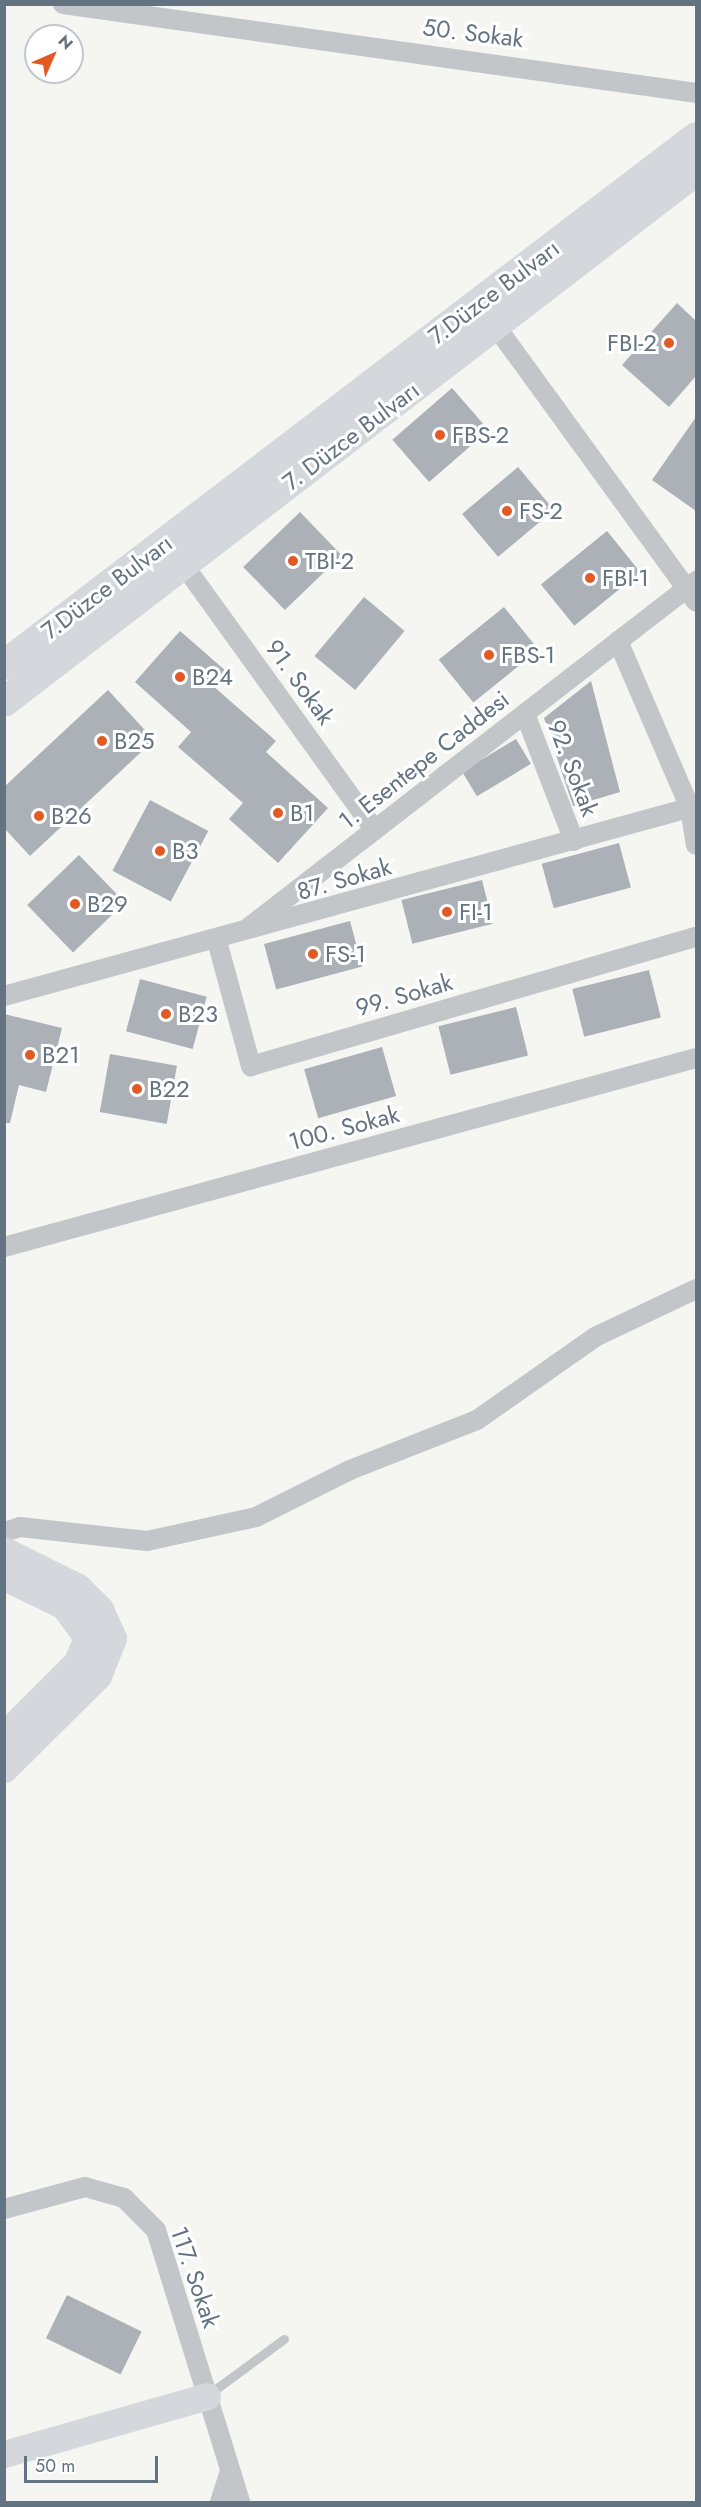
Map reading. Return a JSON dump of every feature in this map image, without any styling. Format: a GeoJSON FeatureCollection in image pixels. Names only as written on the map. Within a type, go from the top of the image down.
{"type":"FeatureCollection","features":[{"type":"Feature","properties":{"kind":"main road","name":"7.Düzce Bulvarı"},"geometry":{"type":"LineString","coordinates":[[4,665],[696,137]]}},
{"type":"Feature","properties":{"kind":"main road","name":"7. Düzce Bulvarı"},"geometry":{"type":"LineString","coordinates":[[4,702],[696,171]]}},
{"type":"Feature","properties":{"kind":"main road"},"geometry":{"type":"LineString","coordinates":[[4,1550],[78,1587],[100,1609],[113,1638],[98,1676],[4,1769]]}},
{"type":"Feature","properties":{"kind":"main road"},"geometry":{"type":"LineString","coordinates":[[4,1576],[64,1606],[87,1638],[77,1662],[4,1735]]}},
{"type":"Feature","properties":{"kind":"main road"},"geometry":{"type":"LineString","coordinates":[[4,2454],[207,2396]]}},
{"type":"Feature","properties":{"kind":"street","name":"50. Sokak"},"geometry":{"type":"LineString","coordinates":[[63,4],[110,8],[696,93]]}},
{"type":"Feature","properties":{"kind":"street"},"geometry":{"type":"LineString","coordinates":[[495,325],[693,590]]}},
{"type":"Feature","properties":{"kind":"street","name":"91. Sokak"},"geometry":{"type":"LineString","coordinates":[[183,564],[375,830]]}},
{"type":"Feature","properties":{"kind":"street","name":"1. Esentepe Caddesi"},"geometry":{"type":"LineString","coordinates":[[239,935],[618,641],[693,590]]}},
{"type":"Feature","properties":{"kind":"street"},"geometry":{"type":"LineString","coordinates":[[618,641],[693,807],[696,845]]}},
{"type":"Feature","properties":{"kind":"street","name":"92. Sokak"},"geometry":{"type":"LineString","coordinates":[[525,714],[574,841]]}},
{"type":"Feature","properties":{"kind":"street","name":"87. Sokak"},"geometry":{"type":"LineString","coordinates":[[4,996],[239,935],[693,807]]}},
{"type":"Feature","properties":{"kind":"street","name":"99. Sokak"},"geometry":{"type":"LineString","coordinates":[[217,941],[251,1066],[696,937]]}},
{"type":"Feature","properties":{"kind":"street","name":"100. Sokak"},"geometry":{"type":"LineString","coordinates":[[4,1247],[696,1058]]}},
{"type":"Feature","properties":{"kind":"street"},"geometry":{"type":"LineString","coordinates":[[4,1532],[20,1527],[147,1541],[256,1517],[350,1470],[477,1420],[595,1337],[696,1290]]}},
{"type":"Feature","properties":{"kind":"street","name":"117. Sokak"},"geometry":{"type":"LineString","coordinates":[[4,2209],[85,2187],[124,2198],[156,2230],[240,2502]]}},
{"type":"Feature","properties":{"kind":"street"},"geometry":{"type":"LineString","coordinates":[[220,2502],[230,2471]]}},
{"type":"Feature","properties":{"kind":"lane"},"geometry":{"type":"LineString","coordinates":[[207,2396],[284,2339]]}},
{"type":"Feature","properties":{"kind":"building","name":"FBI-2"},"geometry":{"type":"Polygon","coordinates":[[[677,303],[696,321],[696,376],[669,407],[622,365],[677,303]]]}},
{"type":"Feature","properties":{"kind":"building","name":"FBS-2"},"geometry":{"type":"Polygon","coordinates":[[[452,388],[489,430],[429,482],[392,440],[452,388]]]}},
{"type":"Feature","properties":{"kind":"building","name":"FBI-1"},"geometry":{"type":"Polygon","coordinates":[[[696,417],[696,511],[652,480],[696,417]]]}},
{"type":"Feature","properties":{"kind":"building","name":"FS-2"},"geometry":{"type":"Polygon","coordinates":[[[518,467],[554,510],[498,557],[462,514],[518,467]]]}},
{"type":"Feature","properties":{"kind":"building","name":"TBI-2"},"geometry":{"type":"Polygon","coordinates":[[[300,512],[342,555],[285,610],[243,567],[300,512]]]}},
{"type":"Feature","properties":{"kind":"building","name":"FBI-1"},"geometry":{"type":"Polygon","coordinates":[[[607,531],[640,572],[574,626],[541,584],[607,531]]]}},
{"type":"Feature","properties":{"kind":"building"},"geometry":{"type":"Polygon","coordinates":[[[364,597],[405,631],[355,690],[315,656],[364,597]]]}},
{"type":"Feature","properties":{"kind":"building","name":"FBS-1"},"geometry":{"type":"Polygon","coordinates":[[[504,607],[539,650],[473,703],[439,660],[504,607]]]}},
{"type":"Feature","properties":{"kind":"building"},"geometry":{"type":"Polygon","coordinates":[[[180,631],[226,671],[213,686],[276,741],[266,752],[328,808],[278,863],[229,819],[243,803],[178,747],[191,732],[135,682],[180,631]]]}},
{"type":"Feature","properties":{"kind":"building"},"geometry":{"type":"Polygon","coordinates":[[[591,681],[620,792],[573,806],[544,718],[591,681]]]}},
{"type":"Feature","properties":{"kind":"building"},"geometry":{"type":"Polygon","coordinates":[[[108,690],[154,740],[30,856],[4,828],[4,787],[108,690]]]}},
{"type":"Feature","properties":{"kind":"building"},"geometry":{"type":"Polygon","coordinates":[[[516,739],[531,764],[477,796],[462,771],[516,739]]]}},
{"type":"Feature","properties":{"kind":"building","name":"B3"},"geometry":{"type":"Polygon","coordinates":[[[150,800],[208,831],[171,902],[112,871],[150,800]]]}},
{"type":"Feature","properties":{"kind":"building"},"geometry":{"type":"Polygon","coordinates":[[[619,843],[631,887],[554,908],[542,864],[619,843]]]}},
{"type":"Feature","properties":{"kind":"building","name":"B29"},"geometry":{"type":"Polygon","coordinates":[[[79,855],[125,902],[73,952],[27,905],[79,855]]]}},
{"type":"Feature","properties":{"kind":"building","name":"FI-1"},"geometry":{"type":"Polygon","coordinates":[[[482,880],[493,924],[412,944],[401,900],[482,880]]]}},
{"type":"Feature","properties":{"kind":"building","name":"FS-1"},"geometry":{"type":"Polygon","coordinates":[[[350,921],[362,966],[276,989],[264,944],[350,921]]]}},
{"type":"Feature","properties":{"kind":"building"},"geometry":{"type":"Polygon","coordinates":[[[649,970],[661,1018],[584,1037],[572,989],[649,970]]]}},
{"type":"Feature","properties":{"kind":"building","name":"B23"},"geometry":{"type":"Polygon","coordinates":[[[140,979],[207,997],[193,1049],[126,1031],[140,979]]]}},
{"type":"Feature","properties":{"kind":"building"},"geometry":{"type":"Polygon","coordinates":[[[516,1007],[528,1056],[450,1075],[438,1026],[516,1007]]]}},
{"type":"Feature","properties":{"kind":"building","name":"B21"},"geometry":{"type":"Polygon","coordinates":[[[4,1014],[62,1028],[46,1092],[19,1085],[10,1123],[4,1123],[4,1014]]]}},
{"type":"Feature","properties":{"kind":"building"},"geometry":{"type":"Polygon","coordinates":[[[382,1047],[396,1096],[318,1118],[304,1069],[382,1047]]]}},
{"type":"Feature","properties":{"kind":"building","name":"B22"},"geometry":{"type":"Polygon","coordinates":[[[110,1054],[177,1066],[167,1124],[100,1112],[110,1054]]]}},
{"type":"Feature","properties":{"kind":"building"},"geometry":{"type":"Polygon","coordinates":[[[67,2295],[142,2331],[121,2375],[46,2338],[67,2295]]]}},
{"type":"Feature","properties":{"kind":"place","name":"FBI-2"},"geometry":{"type":"Point","coordinates":[669,343]}},
{"type":"Feature","properties":{"kind":"place","name":"FBS-2"},"geometry":{"type":"Point","coordinates":[440,435]}},
{"type":"Feature","properties":{"kind":"place","name":"FS-2"},"geometry":{"type":"Point","coordinates":[507,511]}},
{"type":"Feature","properties":{"kind":"place","name":"TBI-2"},"geometry":{"type":"Point","coordinates":[293,561]}},
{"type":"Feature","properties":{"kind":"place","name":"FBI-1"},"geometry":{"type":"Point","coordinates":[590,578]}},
{"type":"Feature","properties":{"kind":"place","name":"FBS-1"},"geometry":{"type":"Point","coordinates":[489,655]}},
{"type":"Feature","properties":{"kind":"place","name":"B24"},"geometry":{"type":"Point","coordinates":[180,677]}},
{"type":"Feature","properties":{"kind":"place","name":"B25"},"geometry":{"type":"Point","coordinates":[102,741]}},
{"type":"Feature","properties":{"kind":"place","name":"B1"},"geometry":{"type":"Point","coordinates":[278,813]}},
{"type":"Feature","properties":{"kind":"place","name":"B26"},"geometry":{"type":"Point","coordinates":[39,816]}},
{"type":"Feature","properties":{"kind":"place","name":"B3"},"geometry":{"type":"Point","coordinates":[160,851]}},
{"type":"Feature","properties":{"kind":"place","name":"B29"},"geometry":{"type":"Point","coordinates":[75,904]}},
{"type":"Feature","properties":{"kind":"place","name":"FI-1"},"geometry":{"type":"Point","coordinates":[447,912]}},
{"type":"Feature","properties":{"kind":"place","name":"FS-1"},"geometry":{"type":"Point","coordinates":[313,954]}},
{"type":"Feature","properties":{"kind":"place","name":"B23"},"geometry":{"type":"Point","coordinates":[166,1014]}},
{"type":"Feature","properties":{"kind":"place","name":"B21"},"geometry":{"type":"Point","coordinates":[30,1055]}},
{"type":"Feature","properties":{"kind":"place","name":"B22"},"geometry":{"type":"Point","coordinates":[137,1089]}}]}
